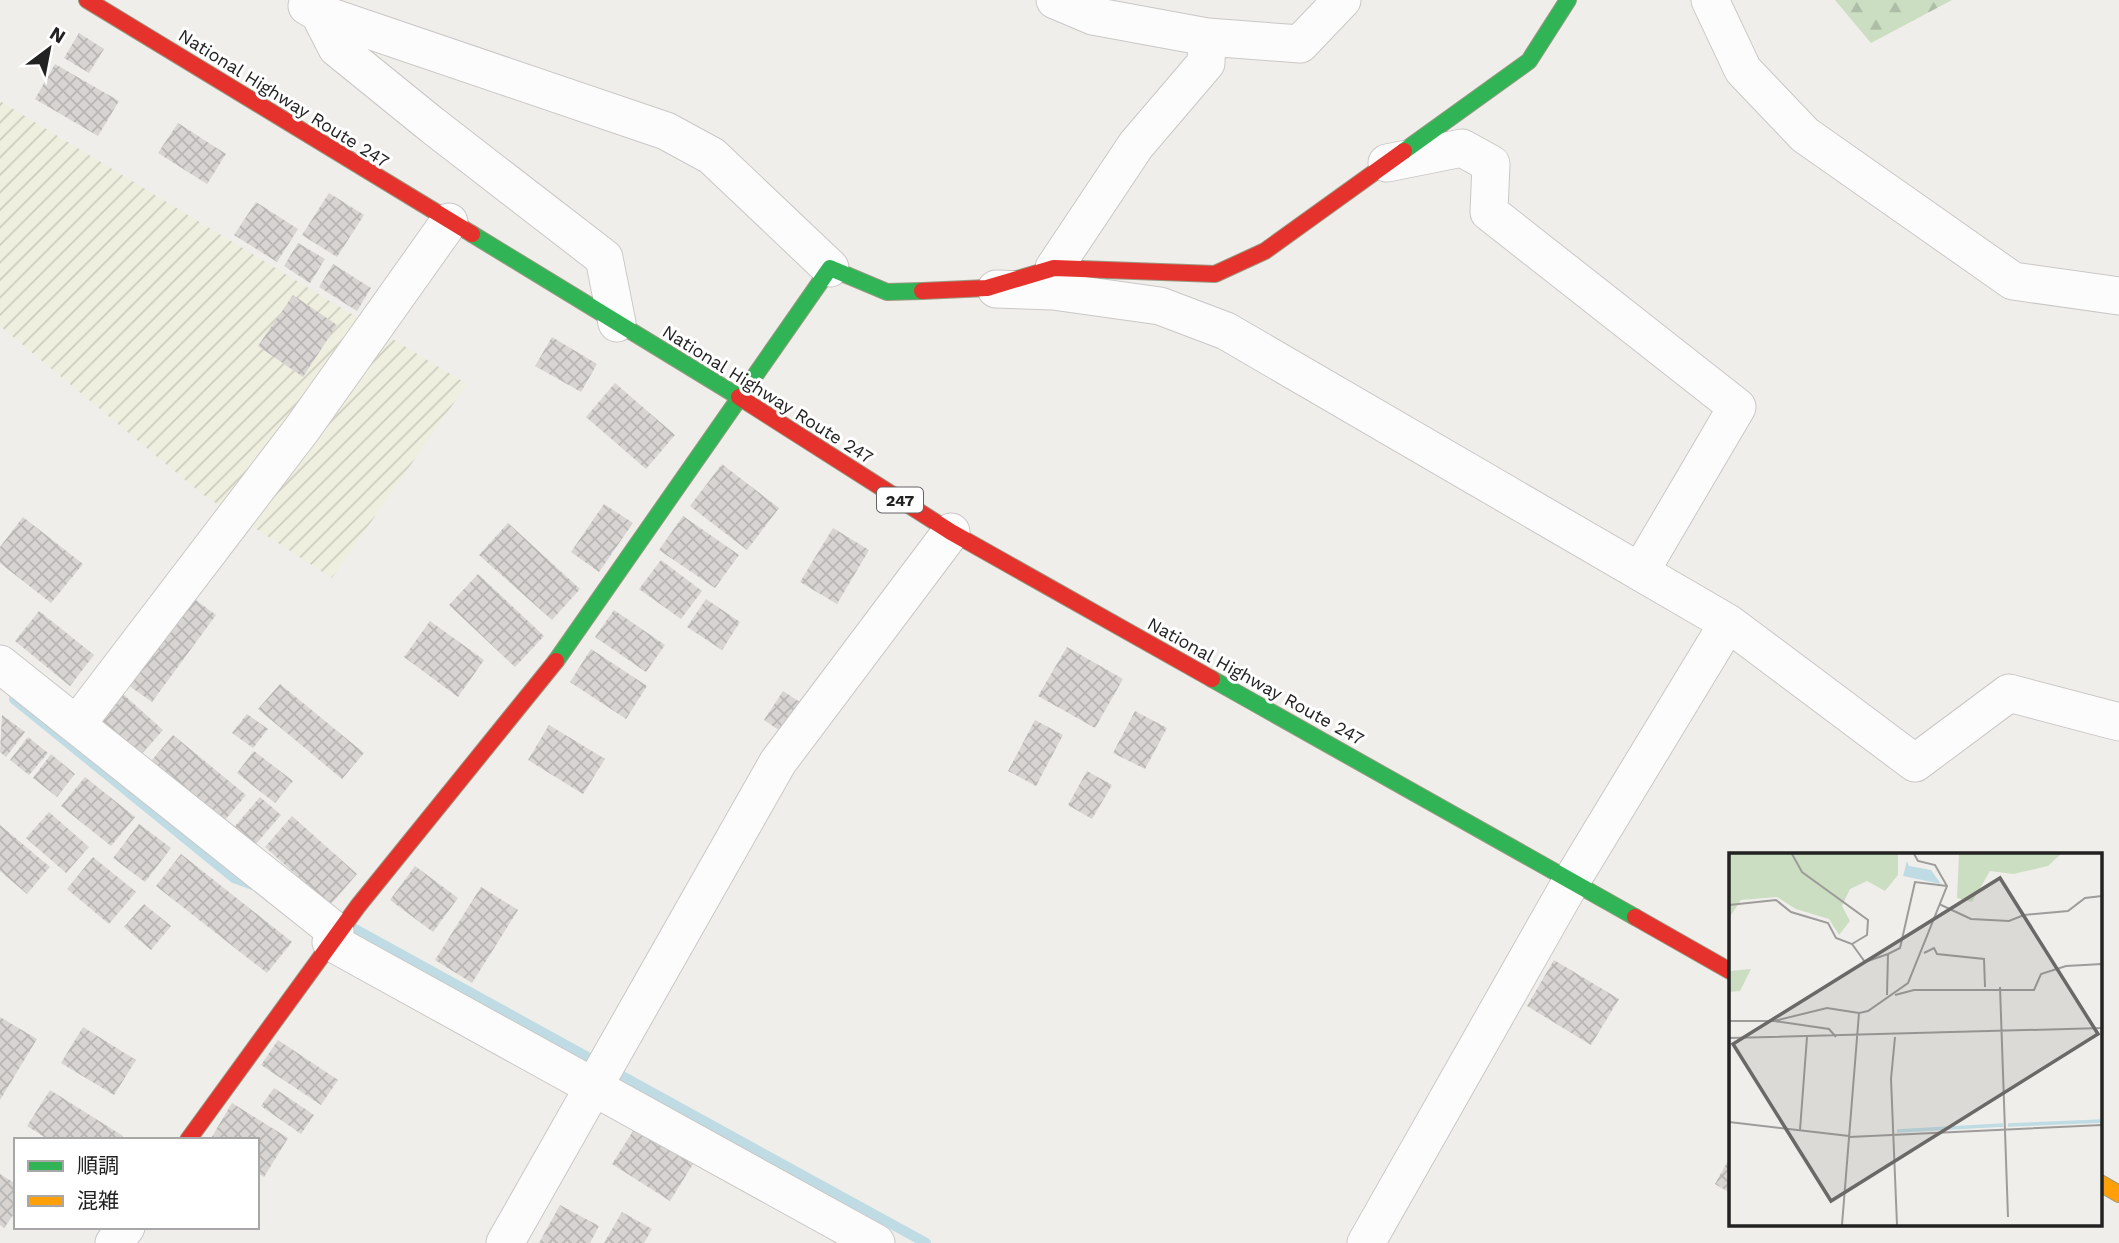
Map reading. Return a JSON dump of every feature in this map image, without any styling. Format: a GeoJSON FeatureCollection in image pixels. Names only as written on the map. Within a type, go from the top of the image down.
{"type":"FeatureCollection","features":[{"type":"Feature","properties":{"kind":"main road","name":"National Highway Route 247"},"geometry":{"type":"LineString","coordinates":[[87,0],[738,397],[951,532],[1729,970]]}},
{"type":"Feature","properties":{"kind":"main road"},"geometry":{"type":"LineString","coordinates":[[189,1138],[340,929],[547,674],[830,268],[887,292],[987,288],[1054,268],[1215,274],[1265,251],[1529,61],[1568,0]]}},
{"type":"Feature","properties":{"kind":"main road"},"geometry":{"type":"LineString","coordinates":[[2102,1184],[2119,1194]]}},
{"type":"Feature","properties":{"kind":"street"},"geometry":{"type":"LineString","coordinates":[[1055,0],[1093,16],[1206,37],[1300,44],[1342,0]]}},
{"type":"Feature","properties":{"kind":"street"},"geometry":{"type":"LineString","coordinates":[[1710,0],[1743,70],[1805,135],[2013,281],[2119,296]]}},
{"type":"Feature","properties":{"kind":"street"},"geometry":{"type":"LineString","coordinates":[[308,7],[666,131],[712,156],[830,268]]}},
{"type":"Feature","properties":{"kind":"street"},"geometry":{"type":"LineString","coordinates":[[308,7],[337,48],[604,258],[617,323]]}},
{"type":"Feature","properties":{"kind":"street"},"geometry":{"type":"LineString","coordinates":[[1054,268],[1136,145],[1206,63],[1206,37]]}},
{"type":"Feature","properties":{"kind":"street"},"geometry":{"type":"LineString","coordinates":[[1387,163],[1462,148],[1491,164],[1489,212],[1737,407],[1640,572]]}},
{"type":"Feature","properties":{"kind":"street"},"geometry":{"type":"LineString","coordinates":[[77,724],[302,429],[449,222]]}},
{"type":"Feature","properties":{"kind":"street"},"geometry":{"type":"LineString","coordinates":[[987,288],[1053,291],[1160,306],[1226,331],[1728,623],[1915,763],[2009,693],[2119,722]]}},
{"type":"Feature","properties":{"kind":"street"},"geometry":{"type":"LineString","coordinates":[[505,1243],[778,762],[951,532]]}},
{"type":"Feature","properties":{"kind":"street"},"geometry":{"type":"LineString","coordinates":[[1366,1243],[1572,880],[1728,623]]}},
{"type":"Feature","properties":{"kind":"street"},"geometry":{"type":"LineString","coordinates":[[0,664],[252,866],[340,929],[594,1086],[876,1243]]}},
{"type":"Feature","properties":{"kind":"green space"},"geometry":{"type":"Polygon","coordinates":[[[1835,0],[1952,0],[1871,43],[1835,0]]]}},
{"type":"Feature","properties":{"kind":"green space"},"geometry":{"type":"Polygon","coordinates":[[[0,101],[467,384],[332,578],[202,494],[0,326],[0,101]]]}},
{"type":"Feature","properties":{"kind":"building"},"geometry":{"type":"Polygon","coordinates":[[[79,33],[104,49],[89,73],[64,58],[79,33]]]}},
{"type":"Feature","properties":{"kind":"building"},"geometry":{"type":"Polygon","coordinates":[[[55,64],[119,101],[98,136],[35,99],[55,64]]]}},
{"type":"Feature","properties":{"kind":"building"},"geometry":{"type":"Polygon","coordinates":[[[178,123],[226,154],[207,184],[158,153],[178,123]]]}},
{"type":"Feature","properties":{"kind":"building"},"geometry":{"type":"Polygon","coordinates":[[[329,193],[364,215],[337,257],[302,235],[329,193]]]}},
{"type":"Feature","properties":{"kind":"building"},"geometry":{"type":"Polygon","coordinates":[[[256,202],[298,229],[277,262],[234,235],[256,202]]]}},
{"type":"Feature","properties":{"kind":"building"},"geometry":{"type":"Polygon","coordinates":[[[298,243],[325,259],[310,283],[284,266],[298,243]]]}},
{"type":"Feature","properties":{"kind":"building"},"geometry":{"type":"Polygon","coordinates":[[[333,264],[371,288],[357,311],[319,287],[333,264]]]}},
{"type":"Feature","properties":{"kind":"building"},"geometry":{"type":"Polygon","coordinates":[[[293,295],[337,325],[303,377],[258,346],[293,295]]]}},
{"type":"Feature","properties":{"kind":"building"},"geometry":{"type":"Polygon","coordinates":[[[552,337],[597,364],[581,392],[535,366],[552,337]]]}},
{"type":"Feature","properties":{"kind":"building"},"geometry":{"type":"Polygon","coordinates":[[[615,383],[675,435],[646,469],[586,417],[615,383]]]}},
{"type":"Feature","properties":{"kind":"building"},"geometry":{"type":"Polygon","coordinates":[[[722,464],[779,508],[747,550],[690,506],[722,464]]]}},
{"type":"Feature","properties":{"kind":"building"},"geometry":{"type":"Polygon","coordinates":[[[604,504],[633,523],[599,572],[571,552],[604,504]]]}},
{"type":"Feature","properties":{"kind":"building"},"geometry":{"type":"Polygon","coordinates":[[[683,516],[739,555],[715,588],[659,550],[683,516]]]}},
{"type":"Feature","properties":{"kind":"building"},"geometry":{"type":"Polygon","coordinates":[[[23,517],[83,564],[51,603],[0,563],[0,547],[23,517]]]}},
{"type":"Feature","properties":{"kind":"building"},"geometry":{"type":"Polygon","coordinates":[[[508,523],[580,589],[552,620],[479,555],[508,523]]]}},
{"type":"Feature","properties":{"kind":"building"},"geometry":{"type":"Polygon","coordinates":[[[833,528],[869,550],[837,604],[800,582],[833,528]]]}},
{"type":"Feature","properties":{"kind":"building"},"geometry":{"type":"Polygon","coordinates":[[[661,560],[702,591],[681,619],[639,589],[661,560]]]}},
{"type":"Feature","properties":{"kind":"building"},"geometry":{"type":"Polygon","coordinates":[[[478,574],[544,636],[515,667],[449,605],[478,574]]]}},
{"type":"Feature","properties":{"kind":"building"},"geometry":{"type":"Polygon","coordinates":[[[193,598],[216,615],[152,702],[128,685],[193,598]]]}},
{"type":"Feature","properties":{"kind":"building"},"geometry":{"type":"Polygon","coordinates":[[[706,599],[740,622],[722,650],[687,627],[706,599]]]}},
{"type":"Feature","properties":{"kind":"building"},"geometry":{"type":"Polygon","coordinates":[[[614,610],[665,645],[646,672],[595,637],[614,610]]]}},
{"type":"Feature","properties":{"kind":"building"},"geometry":{"type":"Polygon","coordinates":[[[39,611],[94,655],[70,686],[15,641],[39,611]]]}},
{"type":"Feature","properties":{"kind":"building"},"geometry":{"type":"Polygon","coordinates":[[[430,621],[484,660],[458,697],[404,657],[430,621]]]}},
{"type":"Feature","properties":{"kind":"building"},"geometry":{"type":"Polygon","coordinates":[[[1067,647],[1123,679],[1095,728],[1038,696],[1067,647]]]}},
{"type":"Feature","properties":{"kind":"building"},"geometry":{"type":"Polygon","coordinates":[[[591,649],[647,686],[626,719],[570,682],[591,649]]]}},
{"type":"Feature","properties":{"kind":"building"},"geometry":{"type":"Polygon","coordinates":[[[280,684],[364,753],[342,779],[258,709],[280,684]]]}},
{"type":"Feature","properties":{"kind":"building"},"geometry":{"type":"Polygon","coordinates":[[[783,691],[809,708],[789,737],[764,720],[783,691]]]}},
{"type":"Feature","properties":{"kind":"building"},"geometry":{"type":"Polygon","coordinates":[[[123,694],[163,730],[138,758],[98,723],[123,694]]]}},
{"type":"Feature","properties":{"kind":"building"},"geometry":{"type":"Polygon","coordinates":[[[1135,711],[1167,728],[1145,769],[1113,753],[1135,711]]]}},
{"type":"Feature","properties":{"kind":"building"},"geometry":{"type":"Polygon","coordinates":[[[247,714],[268,729],[253,748],[232,733],[247,714]]]}},
{"type":"Feature","properties":{"kind":"building"},"geometry":{"type":"Polygon","coordinates":[[[2,715],[25,732],[6,757],[0,752],[2,715]]]}},
{"type":"Feature","properties":{"kind":"building"},"geometry":{"type":"Polygon","coordinates":[[[1035,720],[1063,735],[1036,786],[1008,771],[1035,720]]]}},
{"type":"Feature","properties":{"kind":"building"},"geometry":{"type":"Polygon","coordinates":[[[549,725],[605,759],[583,794],[528,760],[549,725]]]}},
{"type":"Feature","properties":{"kind":"building"},"geometry":{"type":"Polygon","coordinates":[[[173,735],[246,795],[220,826],[147,766],[173,735]]]}},
{"type":"Feature","properties":{"kind":"building"},"geometry":{"type":"Polygon","coordinates":[[[28,737],[48,753],[29,775],[10,760],[28,737]]]}},
{"type":"Feature","properties":{"kind":"building"},"geometry":{"type":"Polygon","coordinates":[[[254,751],[293,781],[275,803],[237,773],[254,751]]]}},
{"type":"Feature","properties":{"kind":"building"},"geometry":{"type":"Polygon","coordinates":[[[51,754],[75,774],[57,797],[33,778],[51,754]]]}},
{"type":"Feature","properties":{"kind":"building"},"geometry":{"type":"Polygon","coordinates":[[[1087,771],[1112,785],[1092,819],[1068,805],[1087,771]]]}},
{"type":"Feature","properties":{"kind":"building"},"geometry":{"type":"Polygon","coordinates":[[[85,777],[135,817],[111,846],[61,806],[85,777]]]}},
{"type":"Feature","properties":{"kind":"building"},"geometry":{"type":"Polygon","coordinates":[[[260,797],[281,815],[249,852],[229,833],[260,797]]]}},
{"type":"Feature","properties":{"kind":"building"},"geometry":{"type":"Polygon","coordinates":[[[49,812],[89,847],[66,873],[26,838],[49,812]]]}},
{"type":"Feature","properties":{"kind":"building"},"geometry":{"type":"Polygon","coordinates":[[[292,816],[357,874],[330,905],[265,847],[292,816]]]}},
{"type":"Feature","properties":{"kind":"building"},"geometry":{"type":"Polygon","coordinates":[[[139,824],[171,848],[145,882],[113,858],[139,824]]]}},
{"type":"Feature","properties":{"kind":"building"},"geometry":{"type":"Polygon","coordinates":[[[0,825],[50,867],[27,894],[0,871],[0,825]]]}},
{"type":"Feature","properties":{"kind":"building"},"geometry":{"type":"Polygon","coordinates":[[[181,854],[292,942],[267,973],[156,886],[181,854]]]}},
{"type":"Feature","properties":{"kind":"building"},"geometry":{"type":"Polygon","coordinates":[[[93,857],[136,892],[109,924],[67,889],[93,857]]]}},
{"type":"Feature","properties":{"kind":"building"},"geometry":{"type":"Polygon","coordinates":[[[415,866],[458,898],[433,932],[390,900],[415,866]]]}},
{"type":"Feature","properties":{"kind":"building"},"geometry":{"type":"Polygon","coordinates":[[[481,887],[518,910],[472,983],[435,960],[481,887]]]}},
{"type":"Feature","properties":{"kind":"building"},"geometry":{"type":"Polygon","coordinates":[[[144,904],[171,926],[151,950],[124,927],[144,904]]]}},
{"type":"Feature","properties":{"kind":"building"},"geometry":{"type":"Polygon","coordinates":[[[1554,960],[1619,999],[1591,1045],[1527,1006],[1554,960]]]}},
{"type":"Feature","properties":{"kind":"building"},"geometry":{"type":"Polygon","coordinates":[[[0,1017],[37,1039],[0,1100],[0,1017]]]}},
{"type":"Feature","properties":{"kind":"building"},"geometry":{"type":"Polygon","coordinates":[[[83,1027],[136,1060],[114,1095],[61,1063],[83,1027]]]}},
{"type":"Feature","properties":{"kind":"building"},"geometry":{"type":"Polygon","coordinates":[[[278,1040],[338,1080],[321,1105],[261,1065],[278,1040]]]}},
{"type":"Feature","properties":{"kind":"building"},"geometry":{"type":"Polygon","coordinates":[[[274,1088],[314,1115],[301,1134],[261,1106],[274,1088]]]}},
{"type":"Feature","properties":{"kind":"building"},"geometry":{"type":"Polygon","coordinates":[[[50,1090],[123,1136],[46,1138],[27,1126],[50,1090]]]}},
{"type":"Feature","properties":{"kind":"building"},"geometry":{"type":"Polygon","coordinates":[[[232,1103],[288,1138],[264,1177],[259,1174],[259,1138],[211,1138],[232,1103]]]}},
{"type":"Feature","properties":{"kind":"building"},"geometry":{"type":"Polygon","coordinates":[[[635,1128],[693,1164],[670,1201],[612,1164],[635,1128]]]}},
{"type":"Feature","properties":{"kind":"building"},"geometry":{"type":"Polygon","coordinates":[[[1729,1159],[1729,1192],[1715,1184],[1729,1159]]]}},
{"type":"Feature","properties":{"kind":"building"},"geometry":{"type":"Polygon","coordinates":[[[0,1174],[14,1183],[14,1214],[4,1228],[0,1225],[0,1174]]]}},
{"type":"Feature","properties":{"kind":"building"},"geometry":{"type":"Polygon","coordinates":[[[560,1205],[599,1226],[590,1243],[539,1243],[560,1205]]]}},
{"type":"Feature","properties":{"kind":"building"},"geometry":{"type":"Polygon","coordinates":[[[622,1212],[652,1229],[644,1243],[604,1243],[622,1212]]]}},
{"type":"Feature","properties":{"kind":"waterway"},"geometry":{"type":"LineString","coordinates":[[14,699],[234,878],[253,885]]}},
{"type":"Feature","properties":{"kind":"waterway"},"geometry":{"type":"LineString","coordinates":[[353,928],[926,1243]]}},
{"type":"Feature","properties":{"kind":"traffic: fast"},"geometry":{"type":"LineString","coordinates":[[1404,151],[1529,61],[1568,0]]}},
{"type":"Feature","properties":{"kind":"traffic: fast"},"geometry":{"type":"LineString","coordinates":[[472,234],[739,397]]}},
{"type":"Feature","properties":{"kind":"traffic: fast"},"geometry":{"type":"LineString","coordinates":[[556,661],[830,268],[887,292],[922,291]]}},
{"type":"Feature","properties":{"kind":"traffic: fast"},"geometry":{"type":"LineString","coordinates":[[1212,679],[1635,917]]}},
{"type":"Feature","properties":{"kind":"traffic: slow"},"geometry":{"type":"LineString","coordinates":[[2102,1184],[2119,1194]]}},
{"type":"Feature","properties":{"kind":"traffic: jam"},"geometry":{"type":"LineString","coordinates":[[87,0],[472,234]]}},
{"type":"Feature","properties":{"kind":"traffic: jam"},"geometry":{"type":"LineString","coordinates":[[922,291],[987,288],[1054,268],[1215,274],[1265,251],[1404,151]]}},
{"type":"Feature","properties":{"kind":"traffic: jam"},"geometry":{"type":"LineString","coordinates":[[739,397],[951,532],[1212,679]]}},
{"type":"Feature","properties":{"kind":"traffic: jam"},"geometry":{"type":"LineString","coordinates":[[189,1138],[358,906],[556,661]]}},
{"type":"Feature","properties":{"kind":"traffic: jam"},"geometry":{"type":"LineString","coordinates":[[1635,917],[1729,970]]}}]}
